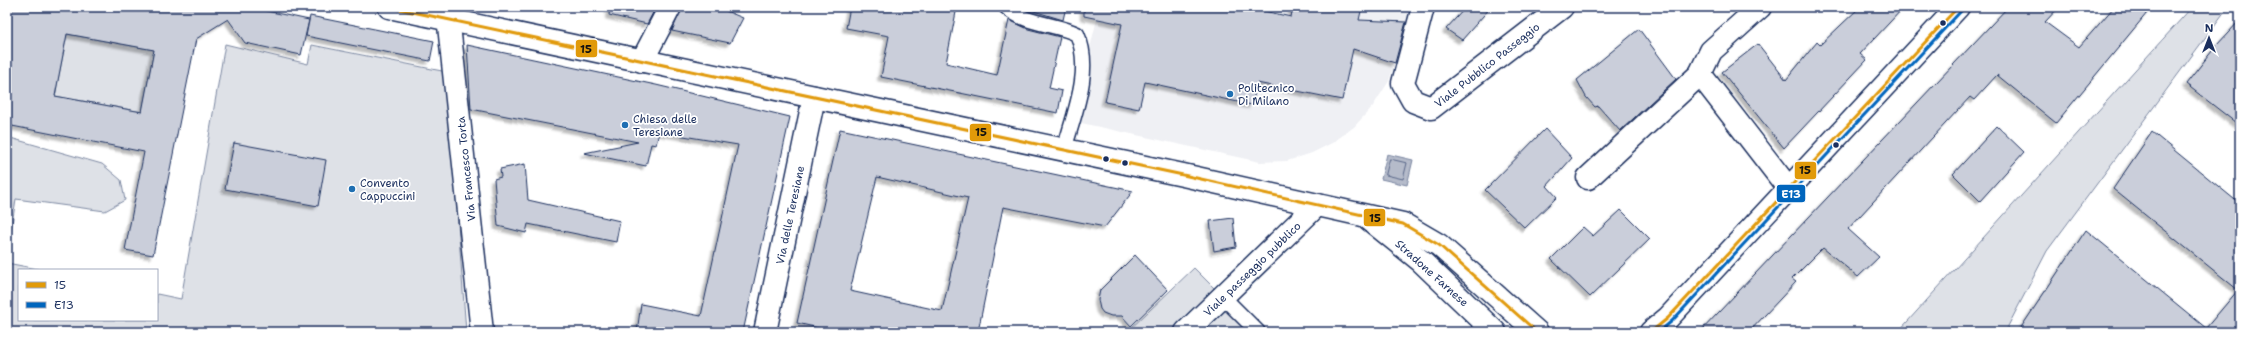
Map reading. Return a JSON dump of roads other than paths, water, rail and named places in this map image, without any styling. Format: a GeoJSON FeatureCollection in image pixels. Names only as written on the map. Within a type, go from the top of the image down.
{"type":"FeatureCollection","features":[{"type":"Feature","properties":{"kind":"street","name":"Stradone Farnese"},"geometry":{"type":"LineString","coordinates":[[389,7],[448,13],[642,61],[1064,150],[1403,224],[1439,245],[1537,332]]}},
{"type":"Feature","properties":{"kind":"street"},"geometry":{"type":"LineString","coordinates":[[642,61],[670,7]]}},
{"type":"Feature","properties":{"kind":"street","name":"Viale Pubblico Passeggio"},"geometry":{"type":"LineString","coordinates":[[1423,7],[1403,83],[1413,101],[1431,108],[1466,83],[1562,7]]}},
{"type":"Feature","properties":{"kind":"street"},"geometry":{"type":"LineString","coordinates":[[1588,178],[1700,74],[1711,51],[1760,7]]}},
{"type":"Feature","properties":{"kind":"street"},"geometry":{"type":"LineString","coordinates":[[1657,330],[1958,7]]}},
{"type":"Feature","properties":{"kind":"street","name":"Via Francesco Torta"},"geometry":{"type":"LineString","coordinates":[[448,13],[482,332]]}},
{"type":"Feature","properties":{"kind":"street"},"geometry":{"type":"LineString","coordinates":[[1700,74],[1789,189]]}},
{"type":"Feature","properties":{"kind":"street","name":"Via delle Teresiane"},"geometry":{"type":"LineString","coordinates":[[765,332],[814,97]]}},
{"type":"Feature","properties":{"kind":"street","name":"Viale passeggio pubblico"},"geometry":{"type":"LineString","coordinates":[[1186,332],[1317,205]]}},
{"type":"Feature","properties":{"kind":"street","name":"Stradone Farnese"},"geometry":{"type":"LineString","coordinates":[[1367,217],[1421,261],[1494,332]]}},
{"type":"Feature","properties":{"kind":"lane"},"geometry":{"type":"LineString","coordinates":[[1006,7],[1014,14],[1029,21],[1066,29],[1077,34],[1081,43],[1084,59],[1083,77],[1064,150]]}},
{"type":"Feature","properties":{"kind":"lane"},"geometry":{"type":"LineString","coordinates":[[1223,297],[1258,332]]}},
{"type":"Feature","properties":{"kind":"water"},"geometry":{"type":"Polygon","coordinates":[[[1387,154],[1413,160],[1407,185],[1381,179],[1387,154]]]}},
{"type":"Feature","properties":{"kind":"place","name":"Politecnico Di Milano"},"geometry":{"type":"Point","coordinates":[1230,94]}},
{"type":"Feature","properties":{"kind":"place","name":"Chiesa delle Teresiane"},"geometry":{"type":"Point","coordinates":[625,125]}},
{"type":"Feature","properties":{"kind":"place","name":"Convento Cappuccini"},"geometry":{"type":"Point","coordinates":[352,189]}}]}
